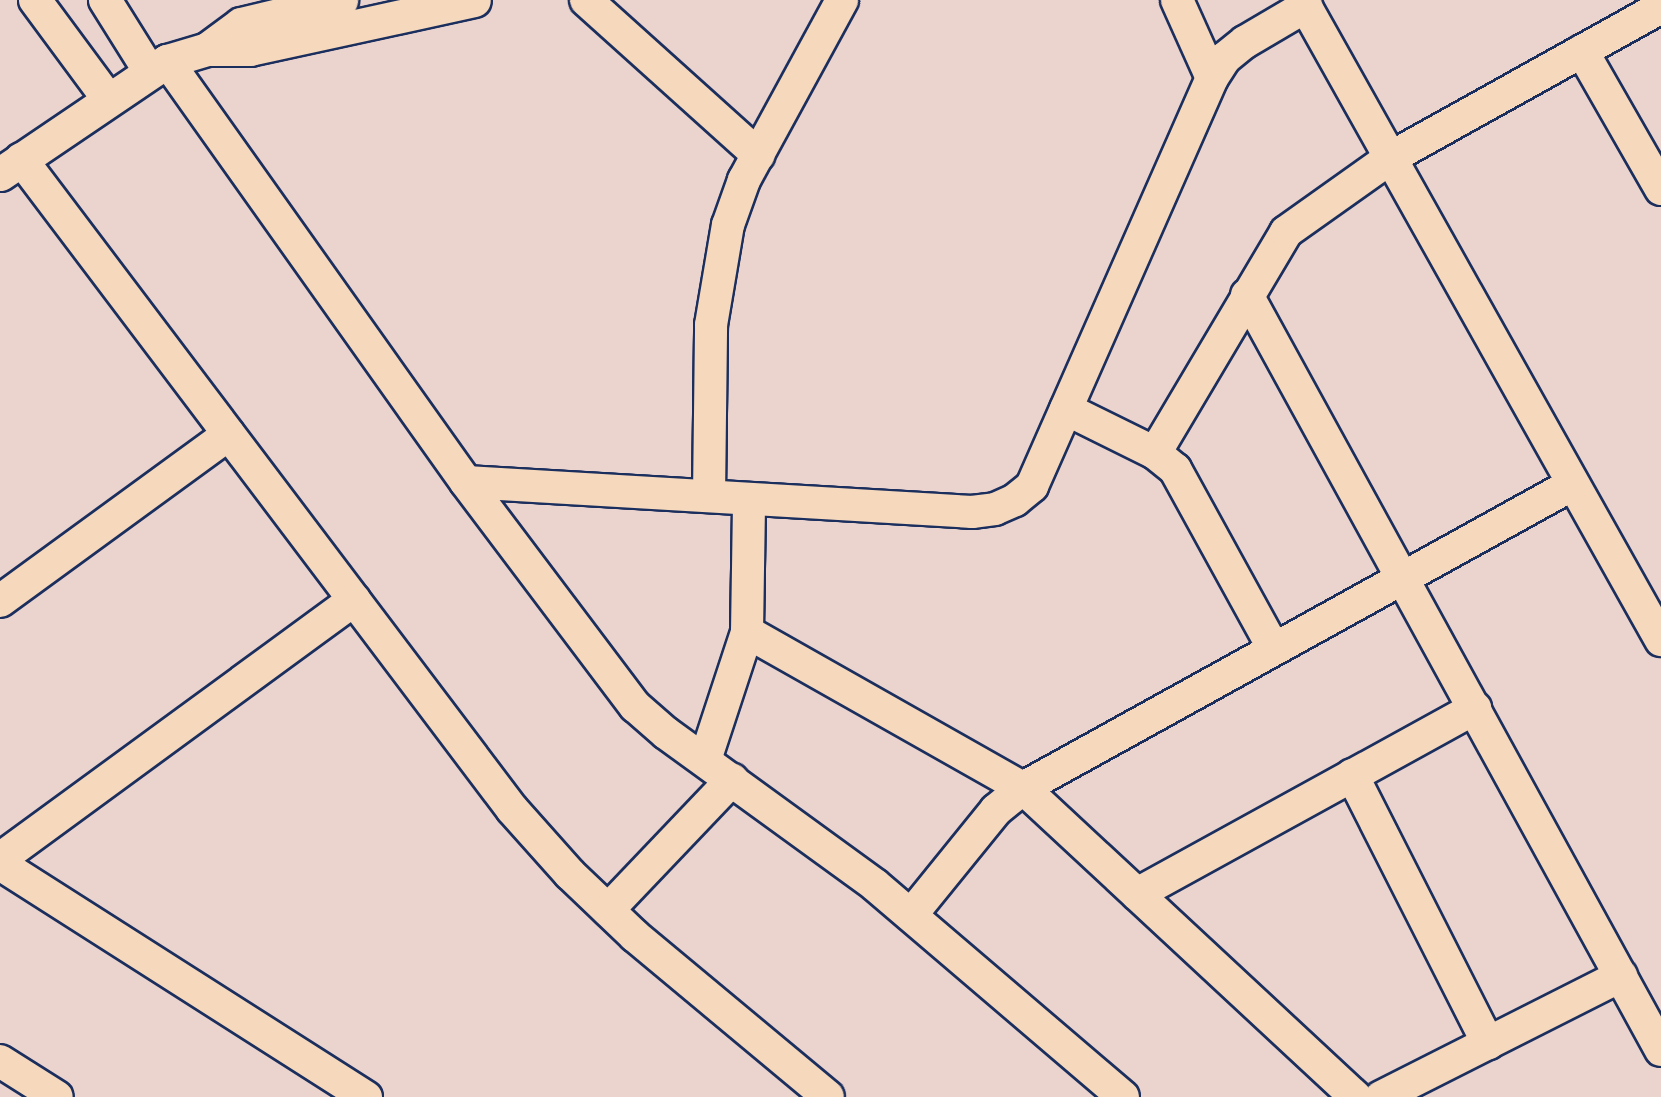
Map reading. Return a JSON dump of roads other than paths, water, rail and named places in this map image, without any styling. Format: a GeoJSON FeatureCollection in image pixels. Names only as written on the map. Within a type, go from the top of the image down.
{"type":"FeatureCollection","features":[{"type":"Feature","properties":{"kind":"main road"},"geometry":{"type":"LineString","coordinates":[[11,167],[135,82],[207,49],[242,24],[341,0]]}},
{"type":"Feature","properties":{"kind":"main road"},"geometry":{"type":"LineString","coordinates":[[207,49],[250,49],[474,0]]}},
{"type":"Feature","properties":{"kind":"street"},"geometry":{"type":"LineString","coordinates":[[34,0],[135,82],[466,482],[634,706],[911,915],[1123,1097]]}},
{"type":"Feature","properties":{"kind":"street"},"geometry":{"type":"LineString","coordinates":[[105,0],[135,82]]}},
{"type":"Feature","properties":{"kind":"street"},"geometry":{"type":"LineString","coordinates":[[586,0],[758,155]]}},
{"type":"Feature","properties":{"kind":"street"},"geometry":{"type":"LineString","coordinates":[[709,496],[711,326],[728,225],[758,155],[842,0]]}},
{"type":"Feature","properties":{"kind":"street"},"geometry":{"type":"LineString","coordinates":[[1177,0],[1212,78]]}},
{"type":"Feature","properties":{"kind":"street"},"geometry":{"type":"LineString","coordinates":[[466,482],[972,512],[995,509],[1032,486],[1212,78],[1225,58],[1304,3],[1661,640]]}},
{"type":"Feature","properties":{"kind":"street"},"geometry":{"type":"LineString","coordinates":[[1155,453],[1286,232],[1390,158],[1661,7]]}},
{"type":"Feature","properties":{"kind":"street"},"geometry":{"type":"LineString","coordinates":[[1582,51],[1661,189]]}},
{"type":"Feature","properties":{"kind":"street"},"geometry":{"type":"LineString","coordinates":[[11,167],[229,434],[512,809],[570,874],[608,910],[828,1097]]}},
{"type":"Feature","properties":{"kind":"street"},"geometry":{"type":"LineString","coordinates":[[1247,295],[1661,1050]]}},
{"type":"Feature","properties":{"kind":"street"},"geometry":{"type":"LineString","coordinates":[[1066,409],[1155,453],[1175,469],[1274,649]]}},
{"type":"Feature","properties":{"kind":"street"},"geometry":{"type":"LineString","coordinates":[[0,601],[229,434]]}},
{"type":"Feature","properties":{"kind":"street"},"geometry":{"type":"LineString","coordinates":[[911,915],[996,810],[1023,788],[1573,484]]}},
{"type":"Feature","properties":{"kind":"street"},"geometry":{"type":"LineString","coordinates":[[705,760],[747,632],[749,499]]}},
{"type":"Feature","properties":{"kind":"street"},"geometry":{"type":"LineString","coordinates":[[0,859],[354,600]]}},
{"type":"Feature","properties":{"kind":"street"},"geometry":{"type":"LineString","coordinates":[[747,632],[1023,788],[1356,1097]]}},
{"type":"Feature","properties":{"kind":"street"},"geometry":{"type":"LineString","coordinates":[[1137,894],[1475,708]]}},
{"type":"Feature","properties":{"kind":"street"},"geometry":{"type":"LineString","coordinates":[[1352,776],[1488,1043]]}},
{"type":"Feature","properties":{"kind":"street"},"geometry":{"type":"LineString","coordinates":[[608,910],[732,780]]}},
{"type":"Feature","properties":{"kind":"street"},"geometry":{"type":"LineString","coordinates":[[0,864],[366,1097]]}},
{"type":"Feature","properties":{"kind":"street"},"geometry":{"type":"LineString","coordinates":[[1381,1097],[1621,976]]}},
{"type":"Feature","properties":{"kind":"street"},"geometry":{"type":"LineString","coordinates":[[0,1061],[57,1097]]}}]}
